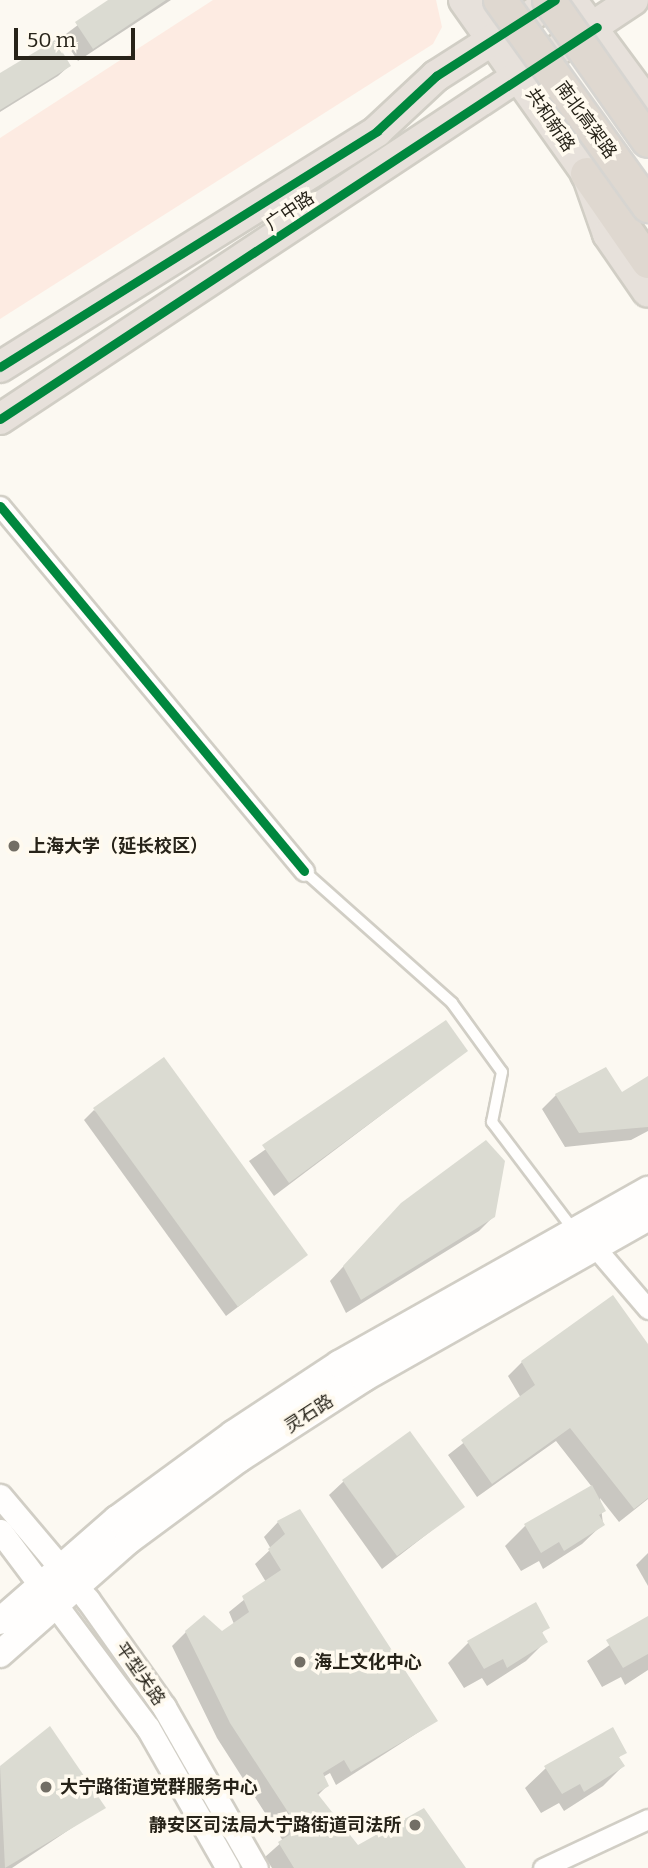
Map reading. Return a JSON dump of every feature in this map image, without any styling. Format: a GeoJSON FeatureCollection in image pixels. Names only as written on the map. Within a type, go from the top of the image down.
{"type":"FeatureCollection","features":[{"type":"Feature","properties":{"kind":"highway","name":"南北高架路"},"geometry":{"type":"LineString","coordinates":[[500,0],[648,206]]}},
{"type":"Feature","properties":{"kind":"highway"},"geometry":{"type":"LineString","coordinates":[[549,0],[648,141]]}},
{"type":"Feature","properties":{"kind":"highway"},"geometry":{"type":"LineString","coordinates":[[587,174],[648,262]]}},
{"type":"Feature","properties":{"kind":"main road","name":"共和新路"},"geometry":{"type":"LineString","coordinates":[[464,0],[587,174],[608,234],[648,292]]}},
{"type":"Feature","properties":{"kind":"main road","name":"广中路"},"geometry":{"type":"LineString","coordinates":[[0,367],[377,131],[436,76],[555,0]]}},
{"type":"Feature","properties":{"kind":"main road"},"geometry":{"type":"LineString","coordinates":[[571,0],[597,27],[648,104]]}},
{"type":"Feature","properties":{"kind":"main road","name":"广中路"},"geometry":{"type":"LineString","coordinates":[[0,419],[597,27],[633,0]]}},
{"type":"Feature","properties":{"kind":"main road","name":"共和新路"},"geometry":{"type":"LineString","coordinates":[[587,174],[621,201],[648,237]]}},
{"type":"Feature","properties":{"kind":"main road","name":"灵石路"},"geometry":{"type":"LineString","coordinates":[[584,1238],[648,1189]]}},
{"type":"Feature","properties":{"kind":"main road","name":"灵石路"},"geometry":{"type":"LineString","coordinates":[[0,1654],[59,1584],[201,1457],[339,1364],[584,1238],[648,1217]]}},
{"type":"Feature","properties":{"kind":"main road","name":"灵石路"},"geometry":{"type":"LineString","coordinates":[[0,1621],[59,1584]]}},
{"type":"Feature","properties":{"kind":"street"},"geometry":{"type":"LineString","coordinates":[[0,506],[304,872]]}},
{"type":"Feature","properties":{"kind":"street"},"geometry":{"type":"LineString","coordinates":[[584,1238],[648,1309]]}},
{"type":"Feature","properties":{"kind":"street","name":"平型关路"},"geometry":{"type":"LineString","coordinates":[[0,1496],[59,1584],[148,1728],[228,1868]]}},
{"type":"Feature","properties":{"kind":"street","name":"平型关路"},"geometry":{"type":"LineString","coordinates":[[0,1531],[59,1584],[164,1707],[256,1868]]}},
{"type":"Feature","properties":{"kind":"street"},"geometry":{"type":"LineString","coordinates":[[543,1868],[648,1819]]}},
{"type":"Feature","properties":{"kind":"lane"},"geometry":{"type":"LineString","coordinates":[[304,872],[452,1003],[502,1072],[492,1122],[584,1238]]}},
{"type":"Feature","properties":{"kind":"shaded area"},"geometry":{"type":"Polygon","coordinates":[[[213,0],[436,0],[442,27],[433,44],[0,319],[0,138],[213,0]]]}},
{"type":"Feature","properties":{"kind":"building"},"geometry":{"type":"Polygon","coordinates":[[[108,0],[166,0],[93,49],[75,22],[108,0]]]}},
{"type":"Feature","properties":{"kind":"building"},"geometry":{"type":"Polygon","coordinates":[[[55,40],[71,66],[0,110],[0,73],[55,40]]]}},
{"type":"Feature","properties":{"kind":"building"},"geometry":{"type":"Polygon","coordinates":[[[446,1020],[468,1051],[289,1183],[262,1145],[446,1020]]]}},
{"type":"Feature","properties":{"kind":"building"},"geometry":{"type":"Polygon","coordinates":[[[164,1057],[308,1255],[238,1307],[93,1108],[164,1057]]]}},
{"type":"Feature","properties":{"kind":"building"},"geometry":{"type":"Polygon","coordinates":[[[606,1067],[622,1092],[648,1076],[648,1127],[579,1133],[555,1094],[606,1067]]]}},
{"type":"Feature","properties":{"kind":"building"},"geometry":{"type":"Polygon","coordinates":[[[486,1140],[505,1161],[495,1217],[361,1300],[343,1266],[401,1203],[486,1140]]]}},
{"type":"Feature","properties":{"kind":"building"},"geometry":{"type":"Polygon","coordinates":[[[613,1295],[648,1344],[648,1498],[634,1509],[570,1428],[492,1484],[461,1440],[535,1385],[521,1361],[613,1295]]]}},
{"type":"Feature","properties":{"kind":"building"},"geometry":{"type":"Polygon","coordinates":[[[410,1431],[465,1507],[397,1556],[342,1480],[410,1431]]]}},
{"type":"Feature","properties":{"kind":"building"},"geometry":{"type":"Polygon","coordinates":[[[592,1485],[606,1511],[599,1515],[605,1525],[564,1551],[559,1542],[541,1553],[524,1524],[592,1485]]]}},
{"type":"Feature","properties":{"kind":"building","name":"海上文化中心"},"geometry":{"type":"Polygon","coordinates":[[[300,1509],[438,1721],[351,1772],[344,1760],[323,1773],[329,1786],[317,1793],[358,1845],[424,1808],[466,1868],[294,1868],[278,1842],[299,1829],[230,1723],[185,1631],[204,1615],[222,1631],[249,1612],[242,1596],[281,1570],[268,1549],[285,1534],[277,1521],[300,1509]]]}},
{"type":"Feature","properties":{"kind":"building"},"geometry":{"type":"Polygon","coordinates":[[[536,1602],[550,1628],[542,1632],[548,1642],[507,1668],[503,1659],[484,1669],[467,1641],[536,1602]]]}},
{"type":"Feature","properties":{"kind":"building"},"geometry":{"type":"Polygon","coordinates":[[[648,1616],[648,1654],[623,1668],[606,1640],[648,1616]]]}},
{"type":"Feature","properties":{"kind":"building","name":"大宁路街道党群服务中心"},"geometry":{"type":"Polygon","coordinates":[[[50,1726],[106,1808],[5,1868],[0,1766],[50,1726]]]}},
{"type":"Feature","properties":{"kind":"building"},"geometry":{"type":"Polygon","coordinates":[[[613,1727],[627,1753],[619,1757],[625,1766],[584,1792],[580,1784],[562,1794],[544,1766],[613,1727]]]}},
{"type":"Feature","properties":{"kind":"cycle path"},"geometry":{"type":"LineString","coordinates":[[0,367],[377,131],[436,76],[555,0]]}},
{"type":"Feature","properties":{"kind":"cycle path"},"geometry":{"type":"LineString","coordinates":[[0,419],[597,27]]}},
{"type":"Feature","properties":{"kind":"cycle path"},"geometry":{"type":"LineString","coordinates":[[0,506],[304,871]]}},
{"type":"Feature","properties":{"kind":"place","name":"上海大学（延长校区）"},"geometry":{"type":"Point","coordinates":[14,846]}},
{"type":"Feature","properties":{"kind":"place","name":"海上文化中心"},"geometry":{"type":"Point","coordinates":[300,1662]}},
{"type":"Feature","properties":{"kind":"place","name":"大宁路街道党群服务中心"},"geometry":{"type":"Point","coordinates":[46,1787]}},
{"type":"Feature","properties":{"kind":"place","name":"静安区司法局大宁路街道司法所"},"geometry":{"type":"Point","coordinates":[415,1825]}}]}
